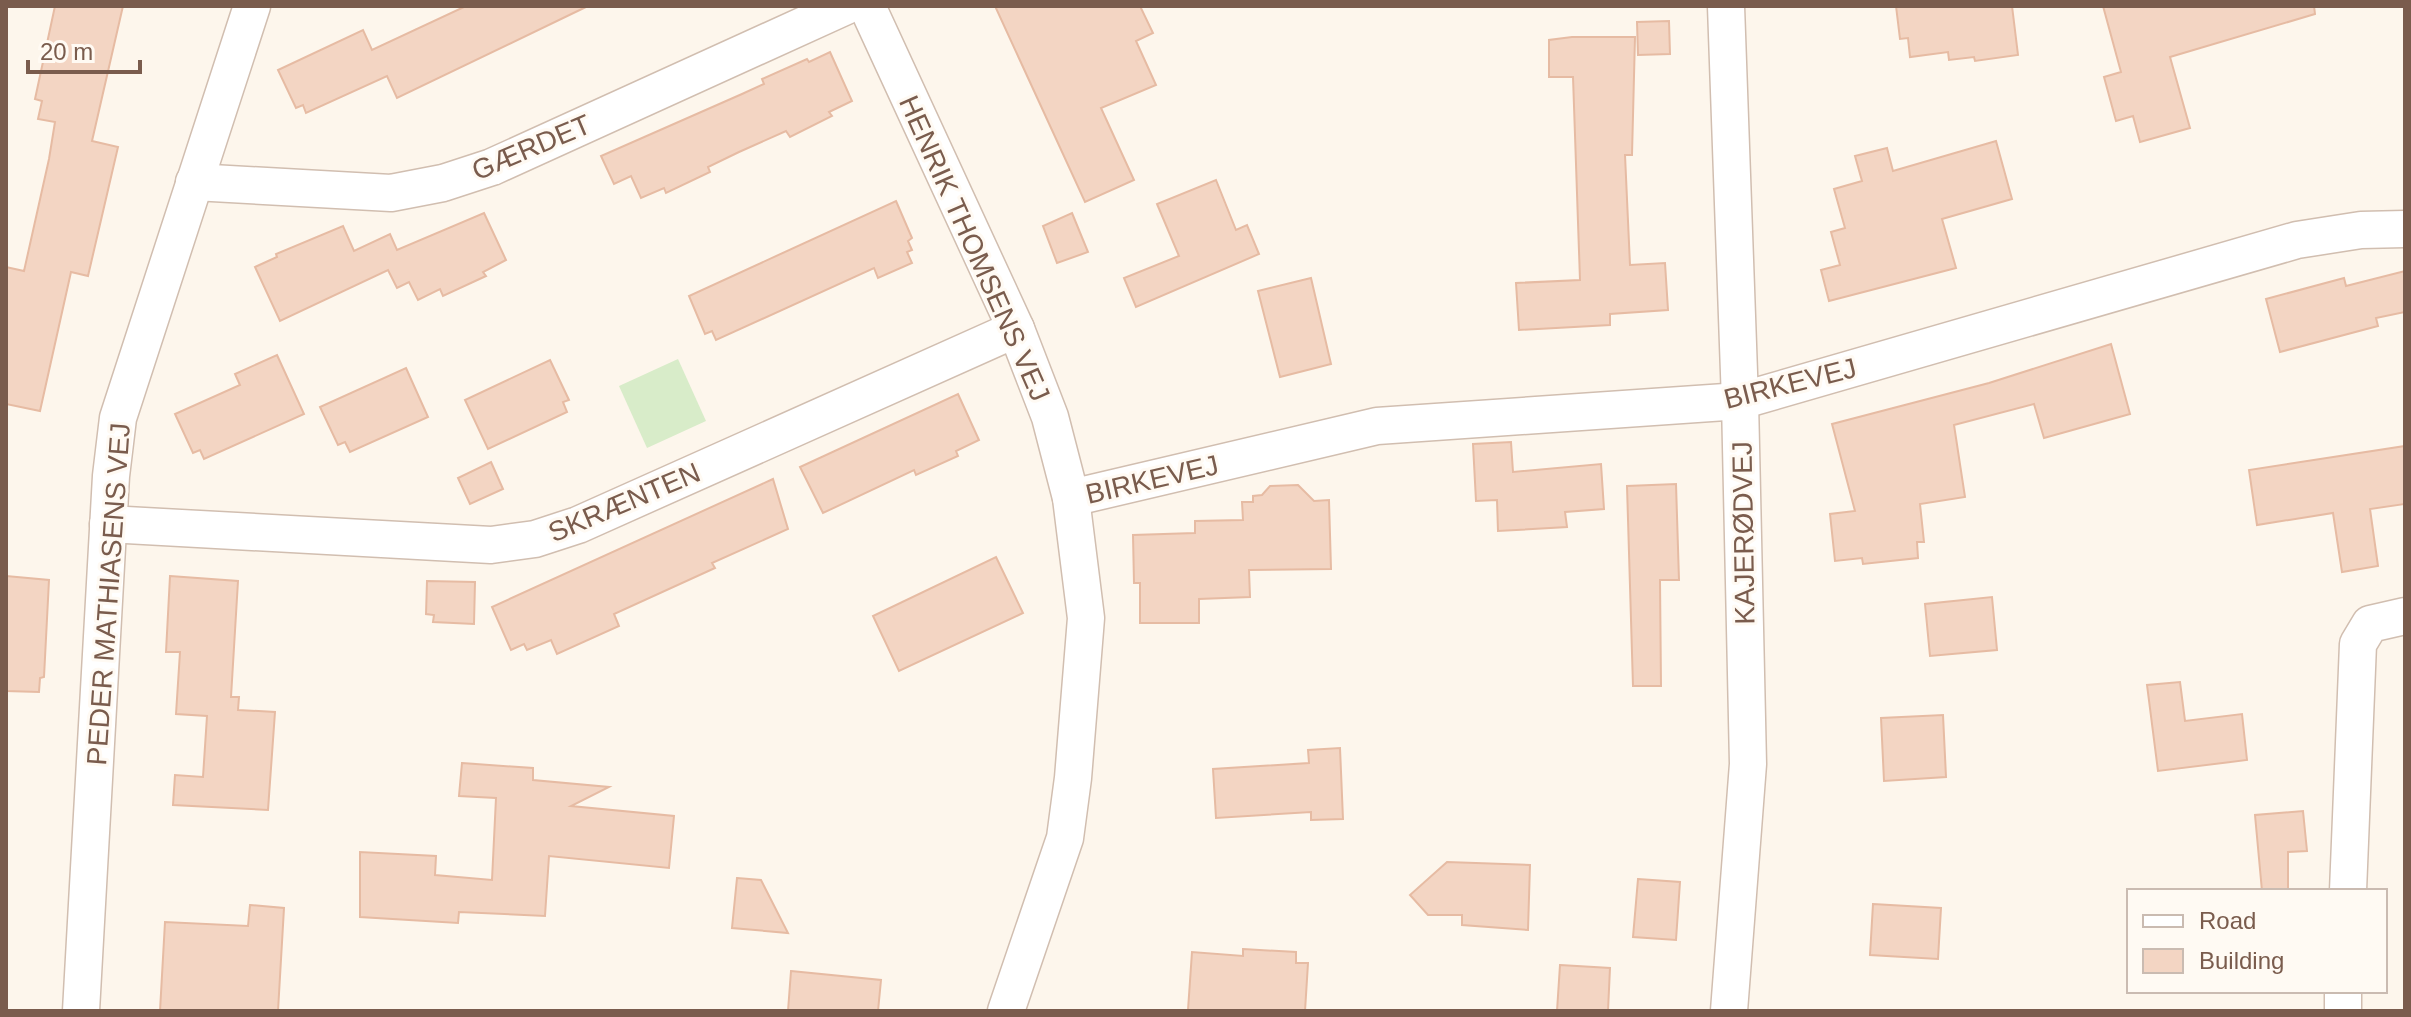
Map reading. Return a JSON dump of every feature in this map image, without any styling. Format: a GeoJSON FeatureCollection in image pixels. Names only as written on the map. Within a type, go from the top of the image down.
{"type":"FeatureCollection","features":[{"type":"Feature","properties":{"kind":"street","name":"PEDER MATHIASENS VEJ"},"geometry":{"type":"LineString","coordinates":[[81,1011],[108,524],[118,418],[252,6]]}},
{"type":"Feature","properties":{"kind":"street","name":"GÆRDET"},"geometry":{"type":"LineString","coordinates":[[194,182],[391,193],[443,183],[492,167],[846,6]]}},
{"type":"Feature","properties":{"kind":"street","name":"HENRIK THOMSENS VEJ"},"geometry":{"type":"LineString","coordinates":[[867,6],[1016,329],[1050,417],[1071,498],[1086,618],[1073,778],[1065,838],[1006,1011]]}},
{"type":"Feature","properties":{"kind":"street","name":"KAJERØDVEJ"},"geometry":{"type":"LineString","coordinates":[[1726,6],[1740,401],[1748,764],[1729,1011]]}},
{"type":"Feature","properties":{"kind":"street","name":"BIRKEVEJ"},"geometry":{"type":"LineString","coordinates":[[1071,498],[1377,426],[1740,401],[2297,240],[2361,230],[2405,229]]}},
{"type":"Feature","properties":{"kind":"street","name":"SKRÆNTEN"},"geometry":{"type":"LineString","coordinates":[[108,524],[491,545],[535,539],[578,525],[1016,329]]}},
{"type":"Feature","properties":{"kind":"street"},"geometry":{"type":"LineString","coordinates":[[2348,889],[2358,644],[2370,624],[2405,616]]}},
{"type":"Feature","properties":{"kind":"green space"},"geometry":{"type":"Polygon","coordinates":[[[678,359],[706,421],[647,448],[619,386],[678,359]]]}},
{"type":"Feature","properties":{"kind":"building"},"geometry":{"type":"Polygon","coordinates":[[[55,6],[123,6],[92,141],[118,147],[88,276],[71,272],[40,411],[6,404],[6,267],[24,271],[49,159],[55,122],[38,119],[42,101],[35,99],[55,6]]]}},
{"type":"Feature","properties":{"kind":"building"},"geometry":{"type":"Polygon","coordinates":[[[466,6],[588,6],[397,98],[387,76],[306,113],[303,105],[296,108],[278,70],[363,30],[372,50],[466,6]]]}},
{"type":"Feature","properties":{"kind":"building"},"geometry":{"type":"Polygon","coordinates":[[[995,6],[1140,6],[1153,33],[1136,41],[1156,85],[1101,108],[1134,180],[1085,202],[995,6]]]}},
{"type":"Feature","properties":{"kind":"building"},"geometry":{"type":"Polygon","coordinates":[[[1896,6],[2012,6],[2018,55],[1975,61],[1974,57],[1949,60],[1948,52],[1910,57],[1908,38],[1900,39],[1896,6]]]}},
{"type":"Feature","properties":{"kind":"building"},"geometry":{"type":"Polygon","coordinates":[[[2103,6],[2314,6],[2315,14],[2170,57],[2190,128],[2140,142],[2133,116],[2116,121],[2104,77],[2121,72],[2103,6]]]}},
{"type":"Feature","properties":{"kind":"building"},"geometry":{"type":"Polygon","coordinates":[[[1669,21],[1670,54],[1638,55],[1637,22],[1669,21]]]}},
{"type":"Feature","properties":{"kind":"building"},"geometry":{"type":"Polygon","coordinates":[[[1635,37],[1632,155],[1625,155],[1630,265],[1665,263],[1668,310],[1610,314],[1610,325],[1519,330],[1516,283],[1580,280],[1573,77],[1549,77],[1549,40],[1635,37]]]}},
{"type":"Feature","properties":{"kind":"building"},"geometry":{"type":"Polygon","coordinates":[[[830,52],[852,101],[829,112],[832,116],[790,137],[786,131],[739,152],[708,167],[710,172],[666,193],[664,188],[641,198],[631,176],[614,184],[601,156],[764,84],[762,79],[830,52]]]}},
{"type":"Feature","properties":{"kind":"building"},"geometry":{"type":"Polygon","coordinates":[[[1996,141],[2012,199],[1942,219],[1956,268],[1829,301],[1821,270],[1840,265],[1831,232],[1845,228],[1834,189],[1862,181],[1855,156],[1887,148],[1893,171],[1996,141]]]}},
{"type":"Feature","properties":{"kind":"building"},"geometry":{"type":"Polygon","coordinates":[[[1216,180],[1236,230],[1247,225],[1259,254],[1136,307],[1124,278],[1179,256],[1157,204],[1216,180]]]}},
{"type":"Feature","properties":{"kind":"building"},"geometry":{"type":"Polygon","coordinates":[[[896,201],[912,238],[908,241],[912,250],[907,252],[912,263],[878,278],[874,268],[716,340],[712,331],[705,334],[689,296],[896,201]]]}},
{"type":"Feature","properties":{"kind":"building"},"geometry":{"type":"Polygon","coordinates":[[[484,213],[506,260],[483,272],[486,276],[443,296],[440,289],[418,300],[409,282],[397,288],[388,270],[280,321],[255,267],[277,257],[276,254],[343,226],[354,251],[390,234],[397,250],[484,213]]]}},
{"type":"Feature","properties":{"kind":"building"},"geometry":{"type":"Polygon","coordinates":[[[1072,213],[1088,252],[1057,263],[1043,226],[1072,213]]]}},
{"type":"Feature","properties":{"kind":"building"},"geometry":{"type":"Polygon","coordinates":[[[2405,271],[2405,312],[2376,318],[2378,326],[2280,352],[2266,299],[2344,278],[2346,286],[2405,271]]]}},
{"type":"Feature","properties":{"kind":"building"},"geometry":{"type":"Polygon","coordinates":[[[1311,278],[1331,364],[1280,377],[1258,291],[1311,278]]]}},
{"type":"Feature","properties":{"kind":"building"},"geometry":{"type":"Polygon","coordinates":[[[2111,344],[2130,414],[2044,438],[2034,404],[1954,425],[1965,497],[1920,504],[1924,542],[1917,542],[1918,558],[1863,564],[1862,558],[1835,561],[1830,514],[1855,511],[1832,424],[1989,383],[2111,344]]]}},
{"type":"Feature","properties":{"kind":"building"},"geometry":{"type":"Polygon","coordinates":[[[277,355],[304,414],[204,459],[200,450],[193,453],[175,414],[240,385],[235,374],[277,355]]]}},
{"type":"Feature","properties":{"kind":"building"},"geometry":{"type":"Polygon","coordinates":[[[550,360],[569,400],[563,402],[567,412],[488,449],[465,400],[550,360]]]}},
{"type":"Feature","properties":{"kind":"building"},"geometry":{"type":"Polygon","coordinates":[[[406,368],[428,417],[350,452],[345,442],[338,445],[320,407],[406,368]]]}},
{"type":"Feature","properties":{"kind":"building"},"geometry":{"type":"Polygon","coordinates":[[[958,394],[979,440],[956,451],[958,456],[916,475],[914,470],[823,513],[800,467],[958,394]]]}},
{"type":"Feature","properties":{"kind":"building"},"geometry":{"type":"Polygon","coordinates":[[[1511,442],[1513,472],[1601,464],[1604,509],[1565,512],[1567,527],[1498,531],[1497,500],[1476,501],[1473,444],[1511,442]]]}},
{"type":"Feature","properties":{"kind":"building"},"geometry":{"type":"Polygon","coordinates":[[[2405,446],[2405,504],[2370,509],[2378,566],[2342,572],[2333,513],[2257,525],[2249,470],[2405,446]]]}},
{"type":"Feature","properties":{"kind":"building"},"geometry":{"type":"Polygon","coordinates":[[[491,462],[503,489],[470,504],[458,478],[491,462]]]}},
{"type":"Feature","properties":{"kind":"building"},"geometry":{"type":"Polygon","coordinates":[[[773,479],[788,529],[712,563],[715,568],[614,614],[619,626],[557,654],[551,640],[527,650],[524,644],[511,650],[492,607],[773,479]]]}},
{"type":"Feature","properties":{"kind":"building"},"geometry":{"type":"Polygon","coordinates":[[[1676,484],[1679,580],[1660,580],[1661,686],[1633,686],[1627,486],[1676,484]]]}},
{"type":"Feature","properties":{"kind":"building"},"geometry":{"type":"Polygon","coordinates":[[[1298,485],[1314,501],[1329,500],[1331,569],[1249,570],[1250,597],[1199,599],[1199,623],[1140,623],[1140,583],[1134,583],[1133,535],[1195,533],[1195,521],[1243,520],[1242,502],[1253,502],[1253,496],[1262,495],[1270,486],[1298,485]]]}},
{"type":"Feature","properties":{"kind":"building"},"geometry":{"type":"Polygon","coordinates":[[[996,557],[1023,613],[899,671],[873,616],[996,557]]]}},
{"type":"Feature","properties":{"kind":"building"},"geometry":{"type":"Polygon","coordinates":[[[6,576],[49,580],[44,677],[40,678],[39,692],[6,691],[6,576]]]}},
{"type":"Feature","properties":{"kind":"building"},"geometry":{"type":"Polygon","coordinates":[[[170,576],[238,581],[231,697],[239,697],[238,710],[275,712],[268,810],[173,805],[175,775],[203,777],[207,716],[176,714],[180,652],[166,652],[170,576]]]}},
{"type":"Feature","properties":{"kind":"building"},"geometry":{"type":"Polygon","coordinates":[[[427,581],[475,582],[474,624],[433,622],[434,615],[426,614],[427,581]]]}},
{"type":"Feature","properties":{"kind":"building"},"geometry":{"type":"Polygon","coordinates":[[[1992,597],[1997,650],[1930,656],[1925,604],[1992,597]]]}},
{"type":"Feature","properties":{"kind":"building"},"geometry":{"type":"Polygon","coordinates":[[[2180,682],[2185,721],[2242,714],[2247,760],[2158,771],[2147,685],[2180,682]]]}},
{"type":"Feature","properties":{"kind":"building"},"geometry":{"type":"Polygon","coordinates":[[[1943,715],[1946,777],[1884,781],[1881,718],[1943,715]]]}},
{"type":"Feature","properties":{"kind":"building"},"geometry":{"type":"Polygon","coordinates":[[[1340,748],[1343,819],[1311,820],[1311,812],[1216,818],[1213,769],[1309,763],[1308,750],[1340,748]]]}},
{"type":"Feature","properties":{"kind":"building"},"geometry":{"type":"Polygon","coordinates":[[[462,763],[533,768],[533,780],[609,787],[571,806],[674,816],[669,868],[549,856],[545,916],[459,912],[458,923],[360,917],[360,852],[436,856],[435,875],[492,880],[496,798],[459,796],[462,763]]]}},
{"type":"Feature","properties":{"kind":"building"},"geometry":{"type":"Polygon","coordinates":[[[2303,811],[2307,851],[2288,852],[2288,889],[2262,889],[2255,815],[2303,811]]]}},
{"type":"Feature","properties":{"kind":"building"},"geometry":{"type":"Polygon","coordinates":[[[1447,862],[1530,865],[1528,930],[1462,925],[1462,915],[1428,915],[1410,895],[1447,862]]]}},
{"type":"Feature","properties":{"kind":"building"},"geometry":{"type":"Polygon","coordinates":[[[737,878],[761,880],[788,933],[732,928],[737,878]]]}},
{"type":"Feature","properties":{"kind":"building"},"geometry":{"type":"Polygon","coordinates":[[[1638,879],[1680,882],[1676,940],[1633,937],[1638,879]]]}},
{"type":"Feature","properties":{"kind":"building"},"geometry":{"type":"Polygon","coordinates":[[[1873,904],[1941,908],[1938,959],[1870,955],[1873,904]]]}},
{"type":"Feature","properties":{"kind":"building"},"geometry":{"type":"Polygon","coordinates":[[[250,905],[284,908],[278,1011],[160,1011],[165,922],[248,926],[250,905]]]}},
{"type":"Feature","properties":{"kind":"building"},"geometry":{"type":"Polygon","coordinates":[[[1243,949],[1296,952],[1296,963],[1308,963],[1305,1011],[1188,1010],[1192,952],[1243,956],[1243,949]]]}},
{"type":"Feature","properties":{"kind":"building"},"geometry":{"type":"Polygon","coordinates":[[[1560,965],[1610,968],[1608,1011],[1557,1011],[1560,965]]]}},
{"type":"Feature","properties":{"kind":"building"},"geometry":{"type":"Polygon","coordinates":[[[791,971],[881,980],[878,1011],[788,1011],[791,971]]]}}]}
